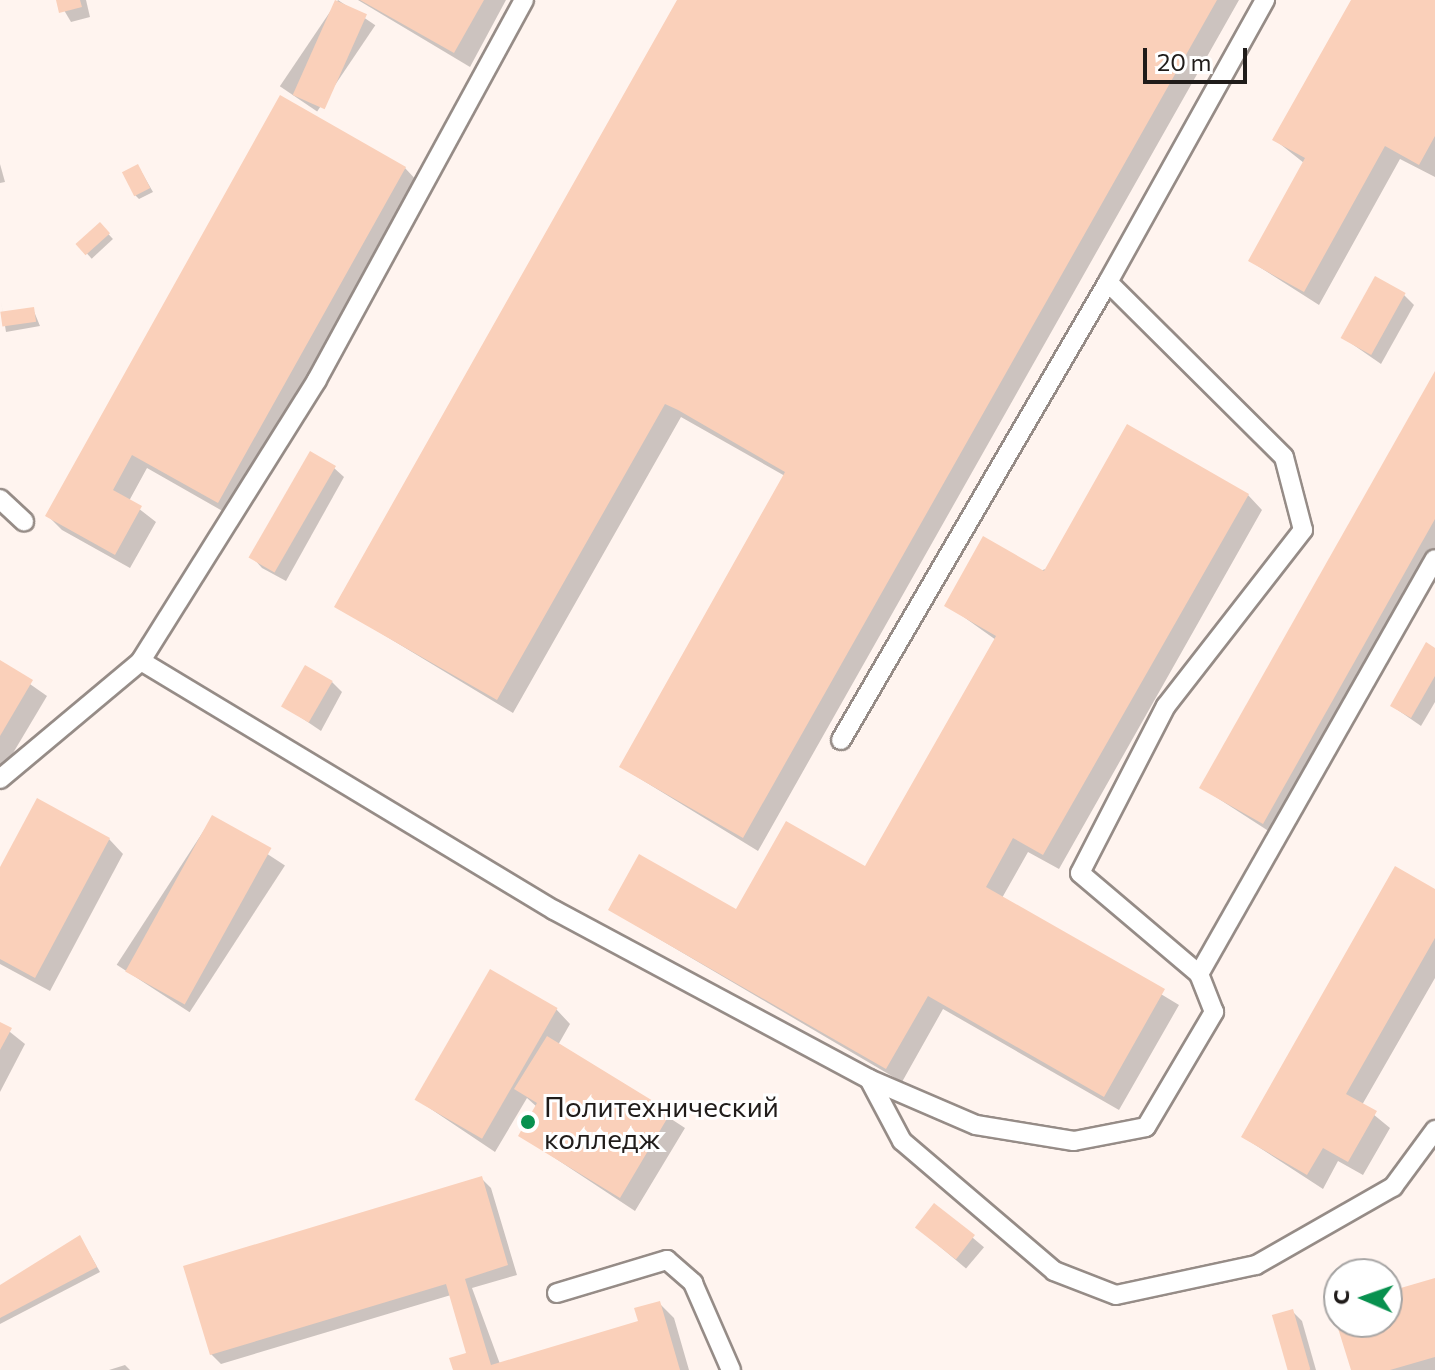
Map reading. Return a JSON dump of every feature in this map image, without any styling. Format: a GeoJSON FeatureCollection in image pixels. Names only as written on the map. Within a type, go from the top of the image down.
{"type":"FeatureCollection","features":[{"type":"Feature","properties":{"kind":"lane"},"geometry":{"type":"LineString","coordinates":[[0,779],[141,661],[317,380],[524,0]]}},
{"type":"Feature","properties":{"kind":"lane"},"geometry":{"type":"LineString","coordinates":[[841,740],[1108,282],[1265,0]]}},
{"type":"Feature","properties":{"kind":"lane"},"geometry":{"type":"LineString","coordinates":[[141,661],[554,910],[869,1079],[976,1125],[1074,1141],[1146,1127],[1214,1012],[1199,974],[1080,873],[1166,706],[1303,530],[1284,457],[1108,282]]}},
{"type":"Feature","properties":{"kind":"lane"},"geometry":{"type":"LineString","coordinates":[[0,499],[24,521]]}},
{"type":"Feature","properties":{"kind":"lane"},"geometry":{"type":"LineString","coordinates":[[1199,974],[1435,559]]}},
{"type":"Feature","properties":{"kind":"lane"},"geometry":{"type":"LineString","coordinates":[[869,1079],[902,1141],[1054,1271],[1116,1295],[1256,1265],[1393,1187],[1435,1130]]}},
{"type":"Feature","properties":{"kind":"lane"},"geometry":{"type":"LineString","coordinates":[[557,1293],[667,1260],[693,1283],[731,1370]]}},
{"type":"Feature","properties":{"kind":"building"},"geometry":{"type":"Polygon","coordinates":[[[56,0],[80,0],[82,7],[59,13],[56,0]]]}},
{"type":"Feature","properties":{"kind":"building"},"geometry":{"type":"Polygon","coordinates":[[[335,0],[367,14],[325,109],[293,95],[335,0]]]}},
{"type":"Feature","properties":{"kind":"building"},"geometry":{"type":"Polygon","coordinates":[[[360,0],[484,0],[454,53],[360,0]]]}},
{"type":"Feature","properties":{"kind":"building"},"geometry":{"type":"Polygon","coordinates":[[[677,0],[1217,0],[743,838],[619,767],[785,472],[678,410],[665,404],[497,700],[334,607],[677,0]]]}},
{"type":"Feature","properties":{"kind":"building"},"geometry":{"type":"Polygon","coordinates":[[[1351,0],[1435,0],[1435,136],[1419,165],[1385,146],[1304,292],[1248,261],[1305,158],[1272,140],[1351,0]]]}},
{"type":"Feature","properties":{"kind":"building"},"geometry":{"type":"Polygon","coordinates":[[[280,95],[406,167],[218,503],[132,455],[113,490],[142,506],[115,555],[45,516],[280,95]]]}},
{"type":"Feature","properties":{"kind":"building"},"geometry":{"type":"Polygon","coordinates":[[[138,164],[150,188],[134,196],[122,172],[138,164]]]}},
{"type":"Feature","properties":{"kind":"building"},"geometry":{"type":"Polygon","coordinates":[[[100,222],[110,233],[86,255],[75,244],[100,222]]]}},
{"type":"Feature","properties":{"kind":"building"},"geometry":{"type":"Polygon","coordinates":[[[1375,276],[1406,293],[1371,355],[1341,338],[1375,276]]]}},
{"type":"Feature","properties":{"kind":"building"},"geometry":{"type":"Polygon","coordinates":[[[34,307],[36,322],[2,327],[0,312],[34,307]]]}},
{"type":"Feature","properties":{"kind":"building"},"geometry":{"type":"Polygon","coordinates":[[[1435,371],[1435,519],[1263,824],[1199,788],[1435,371]]]}},
{"type":"Feature","properties":{"kind":"building"},"geometry":{"type":"Polygon","coordinates":[[[1127,424],[1249,494],[1043,855],[1013,838],[986,887],[1165,989],[1104,1097],[928,996],[886,1069],[608,910],[639,854],[736,909],[786,821],[865,866],[996,636],[944,606],[983,536],[1044,571],[1127,424]]]}},
{"type":"Feature","properties":{"kind":"building"},"geometry":{"type":"Polygon","coordinates":[[[310,451],[336,466],[274,573],[249,558],[310,451]]]}},
{"type":"Feature","properties":{"kind":"building"},"geometry":{"type":"Polygon","coordinates":[[[1426,642],[1435,648],[1435,676],[1411,718],[1390,706],[1426,642]]]}},
{"type":"Feature","properties":{"kind":"building"},"geometry":{"type":"Polygon","coordinates":[[[0,660],[33,680],[0,736],[0,660]]]}},
{"type":"Feature","properties":{"kind":"building"},"geometry":{"type":"Polygon","coordinates":[[[305,665],[333,681],[309,723],[281,707],[305,665]]]}},
{"type":"Feature","properties":{"kind":"building"},"geometry":{"type":"Polygon","coordinates":[[[37,798],[110,838],[35,978],[0,959],[0,867],[37,798]]]}},
{"type":"Feature","properties":{"kind":"building"},"geometry":{"type":"Polygon","coordinates":[[[212,815],[271,848],[185,1005],[125,972],[212,815]]]}},
{"type":"Feature","properties":{"kind":"building"},"geometry":{"type":"Polygon","coordinates":[[[1395,866],[1435,889],[1435,938],[1346,1094],[1377,1111],[1348,1162],[1323,1148],[1307,1175],[1241,1137],[1395,866]]]}},
{"type":"Feature","properties":{"kind":"building"},"geometry":{"type":"Polygon","coordinates":[[[490,969],[558,1008],[482,1139],[415,1100],[490,969]]]}},
{"type":"Feature","properties":{"kind":"building"},"geometry":{"type":"Polygon","coordinates":[[[0,1022],[12,1028],[0,1050],[0,1022]]]}},
{"type":"Feature","properties":{"kind":"building"},"geometry":{"type":"Polygon","coordinates":[[[547,1036],[671,1112],[620,1198],[518,1136],[537,1103],[514,1089],[547,1036]]]}},
{"type":"Feature","properties":{"kind":"building"},"geometry":{"type":"Polygon","coordinates":[[[482,1176],[508,1265],[465,1279],[491,1365],[638,1321],[634,1308],[660,1301],[680,1370],[453,1370],[449,1358],[466,1353],[446,1284],[210,1355],[183,1266],[482,1176]]]}},
{"type":"Feature","properties":{"kind":"building"},"geometry":{"type":"Polygon","coordinates":[[[934,1203],[975,1235],[956,1259],[915,1227],[934,1203]]]}},
{"type":"Feature","properties":{"kind":"building"},"geometry":{"type":"Polygon","coordinates":[[[80,1235],[97,1267],[0,1318],[0,1285],[80,1235]]]}},
{"type":"Feature","properties":{"kind":"building"},"geometry":{"type":"Polygon","coordinates":[[[1435,1278],[1435,1357],[1390,1370],[1351,1370],[1341,1338],[1403,1338],[1403,1287],[1435,1278]]]}},
{"type":"Feature","properties":{"kind":"building"},"geometry":{"type":"Polygon","coordinates":[[[1293,1309],[1310,1370],[1288,1370],[1272,1315],[1293,1309]]]}},
{"type":"Feature","properties":{"kind":"place","name":"Политехнический колледж"},"geometry":{"type":"Point","coordinates":[528,1122]}}]}
